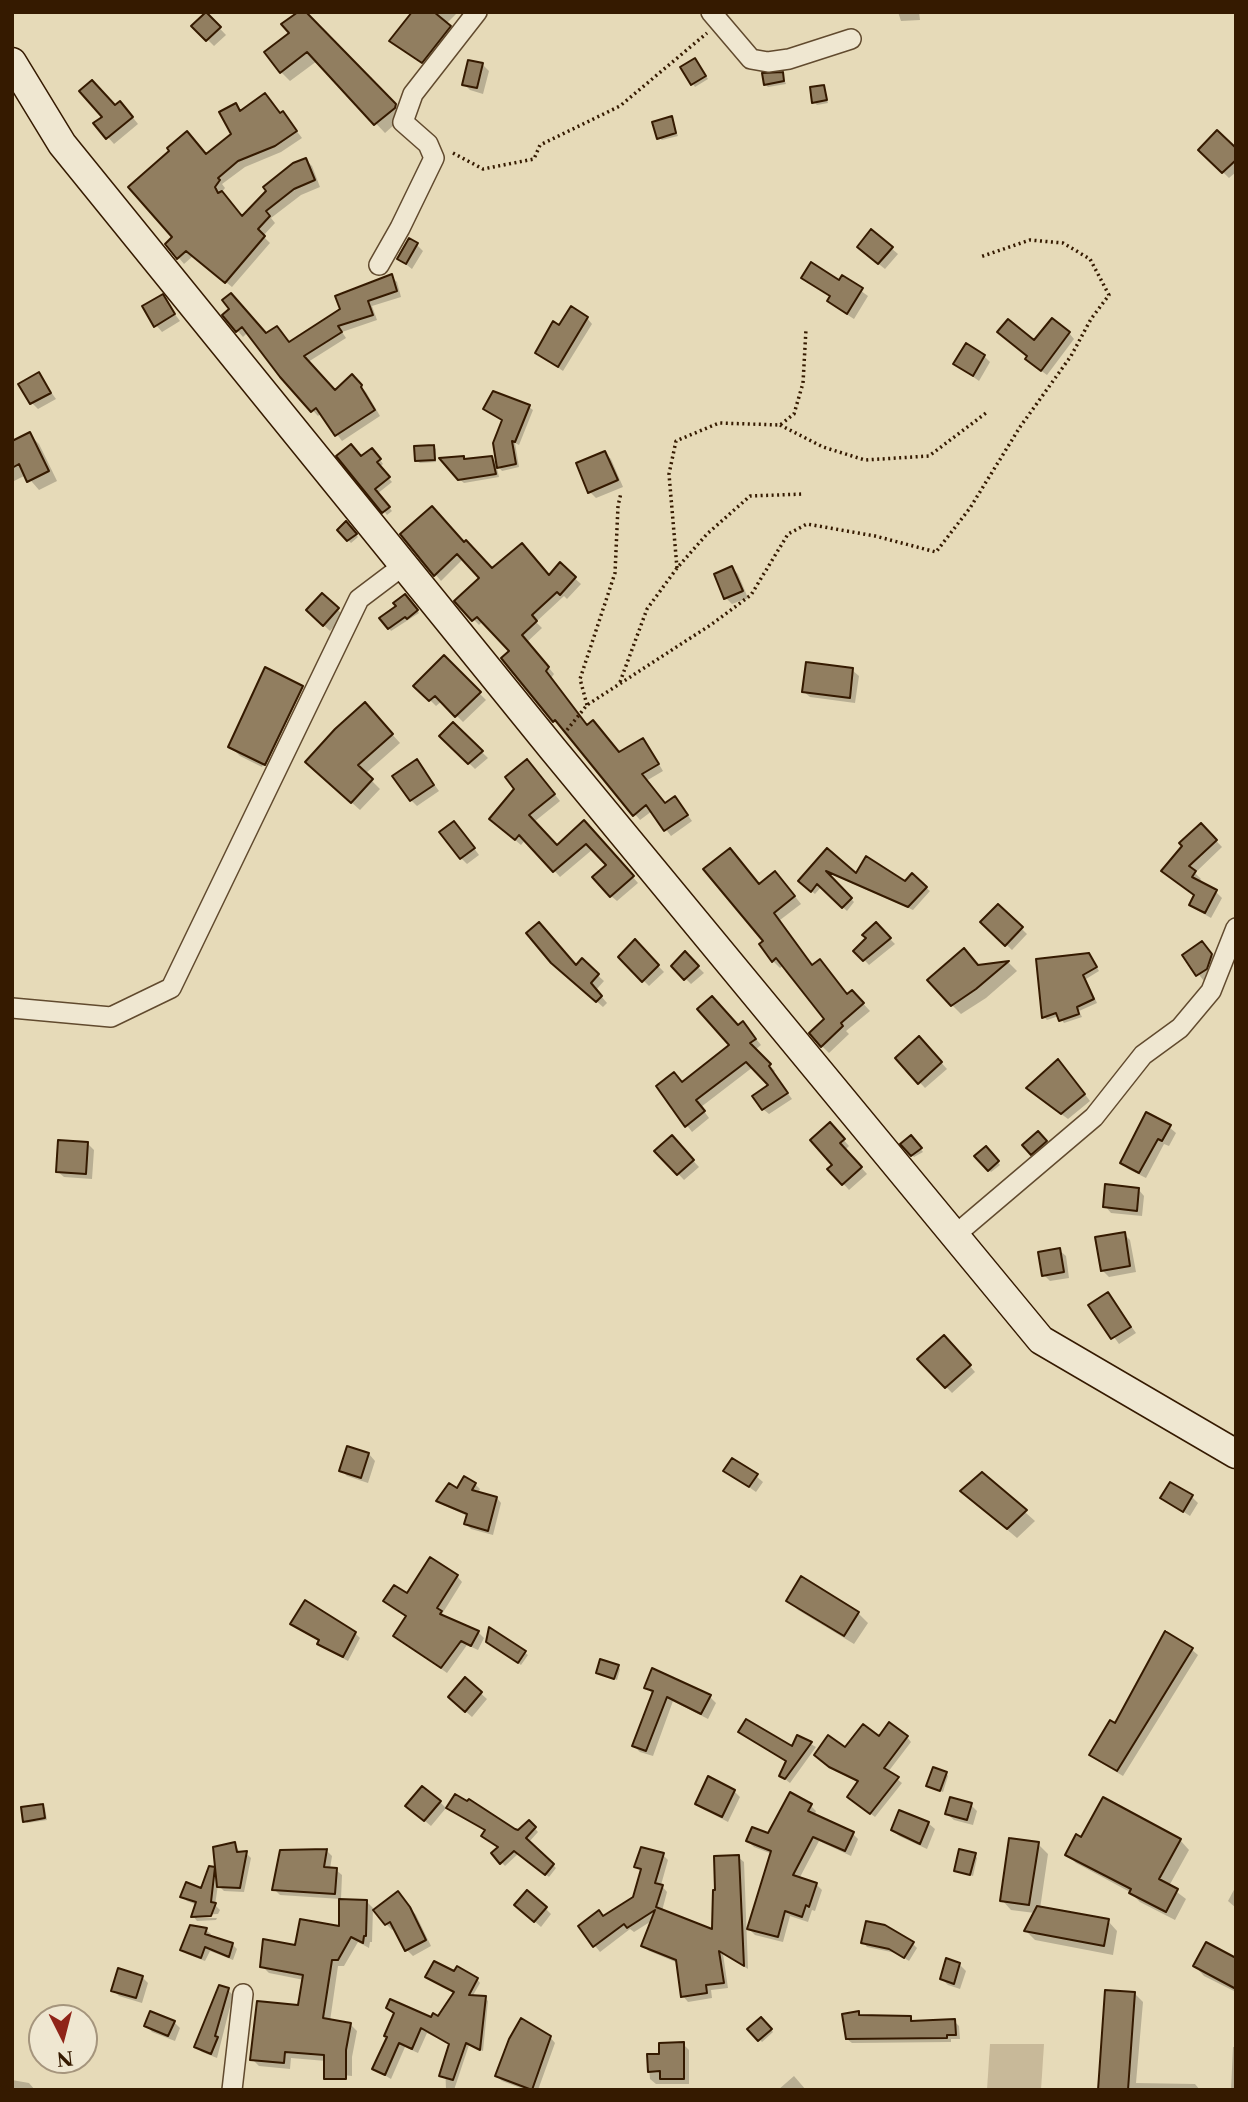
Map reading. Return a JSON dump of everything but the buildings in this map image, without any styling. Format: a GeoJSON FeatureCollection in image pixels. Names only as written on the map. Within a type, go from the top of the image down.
{"type":"FeatureCollection","features":[{"type":"Feature","properties":{"kind":"main road"},"geometry":{"type":"LineString","coordinates":[[12,62],[62,144],[552,748],[1041,1340],[1236,1454]]}},
{"type":"Feature","properties":{"kind":"street"},"geometry":{"type":"LineString","coordinates":[[379,265],[434,158],[428,144],[403,121],[409,103],[426,75],[477,12]]}},
{"type":"Feature","properties":{"kind":"street"},"geometry":{"type":"LineString","coordinates":[[715,18],[751,59],[768,62],[789,59],[852,39]]}},
{"type":"Feature","properties":{"kind":"street"},"geometry":{"type":"LineString","coordinates":[[12,1008],[111,1017],[171,988],[359,599],[404,565]]}},
{"type":"Feature","properties":{"kind":"street"},"geometry":{"type":"LineString","coordinates":[[955,1235],[1094,1117],[1143,1055],[1180,1028],[1211,991],[1236,928]]}},
{"type":"Feature","properties":{"kind":"street"},"geometry":{"type":"LineString","coordinates":[[232,2090],[243,1994]]}},
{"type":"Feature","properties":{"kind":"path"},"geometry":{"type":"LineString","coordinates":[[428,144],[450,151],[483,169],[534,159],[540,145],[620,106],[715,18]]}},
{"type":"Feature","properties":{"kind":"path"},"geometry":{"type":"LineString","coordinates":[[552,748],[587,705],[712,624],[751,595],[788,534],[807,524],[875,536],[936,552],[970,508],[1020,427],[1071,356],[1091,319],[1109,295],[1090,259],[1063,243],[1030,240],[980,257]]}},
{"type":"Feature","properties":{"kind":"path"},"geometry":{"type":"LineString","coordinates":[[780,425],[794,414],[803,383],[806,329]]}},
{"type":"Feature","properties":{"kind":"path"},"geometry":{"type":"LineString","coordinates":[[677,568],[669,474],[676,441],[719,423],[780,425],[822,447],[865,460],[929,456],[986,413]]}},
{"type":"Feature","properties":{"kind":"path"},"geometry":{"type":"LineString","coordinates":[[587,705],[580,679],[615,573],[621,494]]}},
{"type":"Feature","properties":{"kind":"path"},"geometry":{"type":"LineString","coordinates":[[620,684],[647,609],[677,568],[707,534],[750,496],[804,494]]}},
{"type":"Feature","properties":{"kind":"shaded area"},"geometry":{"type":"Polygon","coordinates":[[[990,2044],[1044,2044],[1041,2090],[987,2090],[990,2044]]]}}]}
